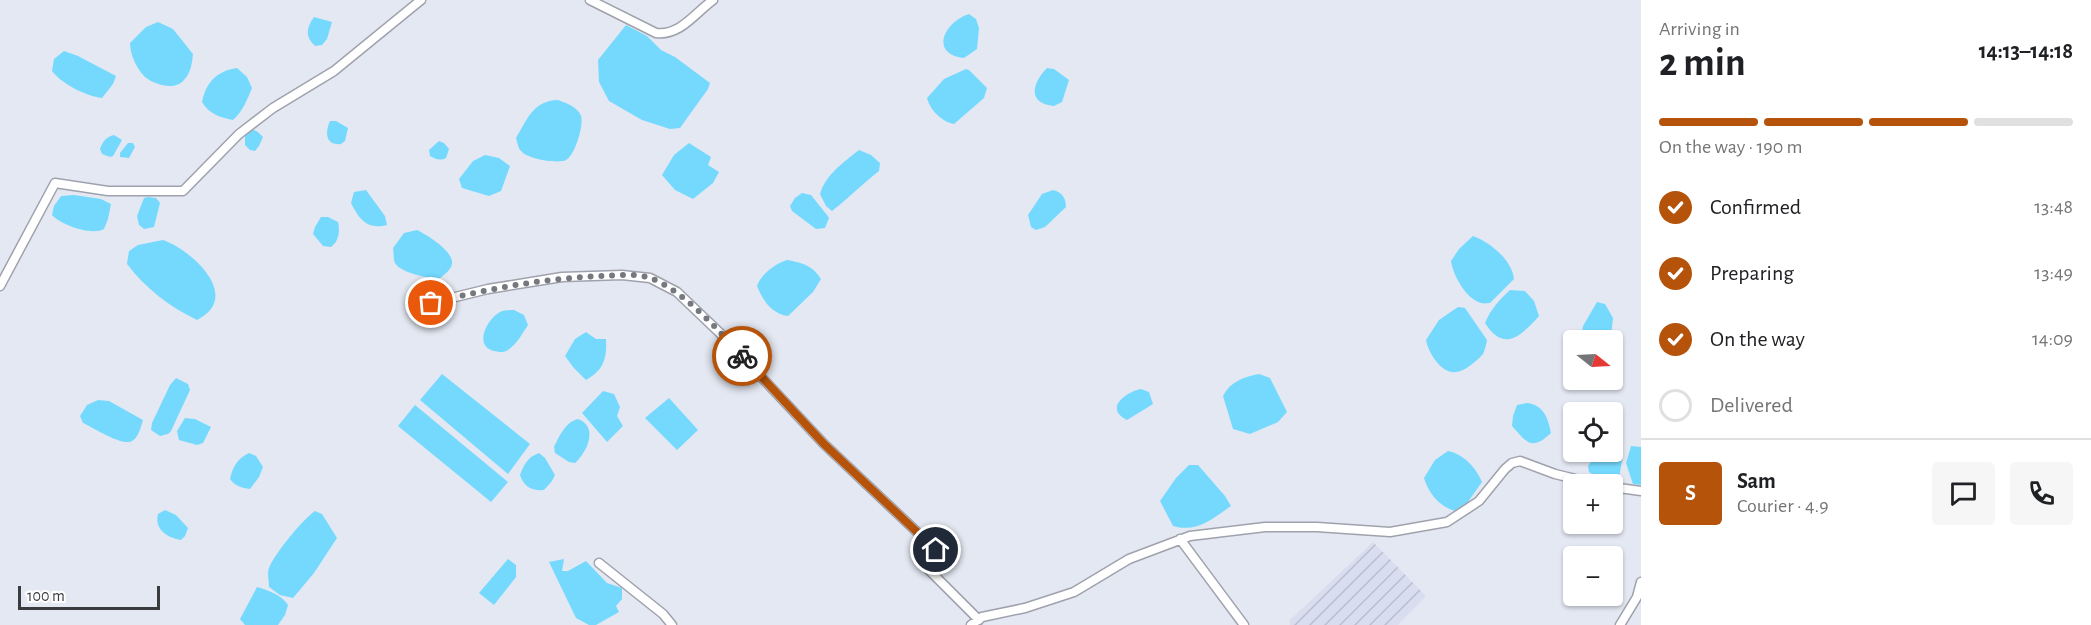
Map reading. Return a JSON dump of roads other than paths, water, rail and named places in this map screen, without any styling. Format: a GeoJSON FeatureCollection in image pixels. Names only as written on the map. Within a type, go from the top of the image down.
{"type":"FeatureCollection","features":[{"type":"Feature","properties":{"kind":"street"},"geometry":{"type":"LineString","coordinates":[[0,286],[55,183],[108,191],[183,191],[239,134],[273,108],[334,70],[421,0]]}},
{"type":"Feature","properties":{"kind":"street"},"geometry":{"type":"LineString","coordinates":[[590,0],[656,33],[668,34],[681,28],[713,0]]}},
{"type":"Feature","properties":{"kind":"street"},"geometry":{"type":"LineString","coordinates":[[431,303],[488,289],[562,277],[622,275],[650,278],[676,292],[723,336],[824,444],[936,550],[924,565],[975,622],[1074,592],[1129,559],[1190,536],[1265,527],[1317,527],[1390,532],[1446,522],[1479,501],[1512,463],[1520,461],[1563,476]]}},
{"type":"Feature","properties":{"kind":"street"},"geometry":{"type":"LineString","coordinates":[[1623,489],[1641,491]]}},
{"type":"Feature","properties":{"kind":"street"},"geometry":{"type":"LineString","coordinates":[[1180,539],[1244,625]]}},
{"type":"Feature","properties":{"kind":"street"},"geometry":{"type":"LineString","coordinates":[[599,562],[663,614],[672,625]]}},
{"type":"Feature","properties":{"kind":"street"},"geometry":{"type":"LineString","coordinates":[[1620,625],[1637,597],[1641,582]]}},
{"type":"Feature","properties":{"kind":"water"},"geometry":{"type":"Polygon","coordinates":[[[969,14],[976,19],[979,28],[977,49],[964,58],[946,51],[944,38],[947,30],[953,24],[969,14]]]}},
{"type":"Feature","properties":{"kind":"water"},"geometry":{"type":"Polygon","coordinates":[[[314,17],[332,22],[327,39],[322,45],[315,46],[308,36],[309,25],[314,17]]]}},
{"type":"Feature","properties":{"kind":"water"},"geometry":{"type":"Polygon","coordinates":[[[158,22],[173,29],[193,54],[188,74],[176,85],[159,84],[145,77],[131,52],[130,43],[146,27],[158,22]]]}},
{"type":"Feature","properties":{"kind":"water"},"geometry":{"type":"Polygon","coordinates":[[[626,25],[647,36],[661,50],[675,57],[710,83],[680,128],[670,129],[642,120],[609,101],[599,82],[598,60],[626,25]]]}},
{"type":"Feature","properties":{"kind":"water"},"geometry":{"type":"Polygon","coordinates":[[[64,51],[116,76],[102,98],[75,89],[52,71],[54,59],[64,51]]]}},
{"type":"Feature","properties":{"kind":"water"},"geometry":{"type":"Polygon","coordinates":[[[237,68],[247,77],[252,88],[242,109],[233,120],[212,113],[202,102],[206,89],[213,79],[223,72],[237,68]]]}},
{"type":"Feature","properties":{"kind":"water"},"geometry":{"type":"Polygon","coordinates":[[[1047,68],[1054,69],[1069,80],[1062,102],[1054,106],[1039,101],[1035,92],[1038,80],[1047,68]]]}},
{"type":"Feature","properties":{"kind":"water"},"geometry":{"type":"Polygon","coordinates":[[[966,69],[987,88],[984,98],[954,124],[937,115],[927,98],[944,79],[966,69]]]}},
{"type":"Feature","properties":{"kind":"water"},"geometry":{"type":"Polygon","coordinates":[[[558,100],[575,108],[581,116],[580,133],[573,152],[562,161],[543,160],[524,154],[516,138],[528,117],[537,107],[558,100]]]}},
{"type":"Feature","properties":{"kind":"water"},"geometry":{"type":"Polygon","coordinates":[[[330,121],[336,121],[348,128],[345,141],[341,144],[329,141],[327,130],[330,121]]]}},
{"type":"Feature","properties":{"kind":"water"},"geometry":{"type":"Polygon","coordinates":[[[252,129],[263,137],[255,151],[245,145],[245,134],[252,129]]]}},
{"type":"Feature","properties":{"kind":"water"},"geometry":{"type":"Polygon","coordinates":[[[114,135],[122,140],[113,156],[102,154],[100,149],[104,142],[114,135]]]}},
{"type":"Feature","properties":{"kind":"water"},"geometry":{"type":"Polygon","coordinates":[[[439,141],[449,149],[446,158],[436,159],[430,156],[429,150],[439,141]]]}},
{"type":"Feature","properties":{"kind":"water"},"geometry":{"type":"Polygon","coordinates":[[[128,143],[133,143],[135,147],[129,158],[120,157],[120,153],[128,143]]]}},
{"type":"Feature","properties":{"kind":"water"},"geometry":{"type":"Polygon","coordinates":[[[689,143],[711,157],[708,165],[719,172],[713,183],[693,199],[675,190],[662,175],[674,155],[689,143]]]}},
{"type":"Feature","properties":{"kind":"water"},"geometry":{"type":"Polygon","coordinates":[[[859,150],[871,155],[880,163],[879,171],[832,211],[826,206],[820,194],[823,187],[836,169],[859,150]]]}},
{"type":"Feature","properties":{"kind":"water"},"geometry":{"type":"Polygon","coordinates":[[[485,155],[499,158],[510,166],[501,191],[489,196],[462,188],[459,179],[473,161],[485,155]]]}},
{"type":"Feature","properties":{"kind":"water"},"geometry":{"type":"Polygon","coordinates":[[[366,190],[385,216],[387,225],[374,226],[364,222],[354,209],[351,203],[354,192],[366,190]]]}},
{"type":"Feature","properties":{"kind":"water"},"geometry":{"type":"Polygon","coordinates":[[[1053,190],[1063,196],[1066,207],[1045,227],[1036,230],[1031,227],[1028,215],[1042,194],[1053,190]]]}},
{"type":"Feature","properties":{"kind":"water"},"geometry":{"type":"Polygon","coordinates":[[[802,193],[811,195],[829,218],[825,228],[816,229],[792,211],[790,206],[802,193]]]}},
{"type":"Feature","properties":{"kind":"water"},"geometry":{"type":"Polygon","coordinates":[[[74,195],[101,199],[111,204],[104,229],[92,231],[77,228],[52,215],[54,206],[61,196],[74,195]]]}},
{"type":"Feature","properties":{"kind":"water"},"geometry":{"type":"Polygon","coordinates":[[[144,198],[156,198],[160,203],[154,227],[144,229],[139,225],[137,216],[144,198]]]}},
{"type":"Feature","properties":{"kind":"water"},"geometry":{"type":"Polygon","coordinates":[[[321,217],[328,217],[338,222],[338,236],[331,247],[323,246],[313,234],[321,217]]]}},
{"type":"Feature","properties":{"kind":"water"},"geometry":{"type":"Polygon","coordinates":[[[417,230],[439,244],[449,254],[452,264],[439,279],[408,272],[395,263],[393,248],[404,233],[417,230]]]}},
{"type":"Feature","properties":{"kind":"water"},"geometry":{"type":"Polygon","coordinates":[[[1473,236],[1486,243],[1505,259],[1514,279],[1490,303],[1481,303],[1470,297],[1461,286],[1452,267],[1451,261],[1459,249],[1473,236]]]}},
{"type":"Feature","properties":{"kind":"water"},"geometry":{"type":"Polygon","coordinates":[[[163,240],[187,253],[199,264],[214,287],[215,299],[210,310],[197,320],[159,296],[127,264],[129,251],[138,245],[163,240]]]}},
{"type":"Feature","properties":{"kind":"water"},"geometry":{"type":"Polygon","coordinates":[[[787,260],[807,265],[821,279],[813,292],[788,316],[777,313],[769,306],[757,286],[769,270],[787,260]]]}},
{"type":"Feature","properties":{"kind":"water"},"geometry":{"type":"Polygon","coordinates":[[[1510,290],[1525,291],[1534,301],[1539,316],[1519,335],[1506,339],[1492,332],[1485,323],[1496,305],[1510,290]]]}},
{"type":"Feature","properties":{"kind":"water"},"geometry":{"type":"Polygon","coordinates":[[[1597,302],[1605,304],[1613,318],[1612,330],[1582,330],[1597,302]]]}},
{"type":"Feature","properties":{"kind":"water"},"geometry":{"type":"Polygon","coordinates":[[[1458,307],[1465,308],[1487,340],[1483,354],[1474,362],[1467,368],[1450,372],[1436,361],[1426,340],[1439,320],[1458,307]]]}},
{"type":"Feature","properties":{"kind":"water"},"geometry":{"type":"Polygon","coordinates":[[[514,310],[524,315],[528,325],[519,339],[505,352],[488,348],[483,338],[491,320],[500,312],[514,310]]]}},
{"type":"Feature","properties":{"kind":"water"},"geometry":{"type":"Polygon","coordinates":[[[586,332],[596,339],[606,339],[606,346],[601,368],[586,380],[565,356],[575,339],[586,332]]]}},
{"type":"Feature","properties":{"kind":"water"},"geometry":{"type":"Polygon","coordinates":[[[442,374],[530,444],[508,474],[420,400],[442,374]]]}},
{"type":"Feature","properties":{"kind":"water"},"geometry":{"type":"Polygon","coordinates":[[[1259,374],[1270,378],[1287,412],[1278,422],[1250,434],[1233,429],[1223,396],[1229,387],[1238,381],[1259,374]]]}},
{"type":"Feature","properties":{"kind":"water"},"geometry":{"type":"Polygon","coordinates":[[[176,378],[188,384],[190,390],[171,431],[160,436],[151,430],[152,423],[170,385],[176,378]]]}},
{"type":"Feature","properties":{"kind":"water"},"geometry":{"type":"Polygon","coordinates":[[[1141,389],[1149,392],[1153,404],[1127,420],[1120,416],[1117,411],[1119,402],[1123,397],[1141,389]]]}},
{"type":"Feature","properties":{"kind":"water"},"geometry":{"type":"Polygon","coordinates":[[[603,391],[614,394],[620,407],[617,416],[623,426],[607,442],[582,413],[603,391]]]}},
{"type":"Feature","properties":{"kind":"water"},"geometry":{"type":"Polygon","coordinates":[[[669,398],[698,430],[677,450],[645,418],[669,398]]]}},
{"type":"Feature","properties":{"kind":"water"},"geometry":{"type":"Polygon","coordinates":[[[98,400],[109,401],[143,420],[132,441],[122,441],[108,436],[83,423],[80,416],[87,405],[98,400]]]}},
{"type":"Feature","properties":{"kind":"water"},"geometry":{"type":"Polygon","coordinates":[[[1527,403],[1538,406],[1548,422],[1551,433],[1539,442],[1530,443],[1512,426],[1517,405],[1527,403]]]}},
{"type":"Feature","properties":{"kind":"water"},"geometry":{"type":"Polygon","coordinates":[[[415,405],[508,482],[491,502],[398,426],[415,405]]]}},
{"type":"Feature","properties":{"kind":"water"},"geometry":{"type":"Polygon","coordinates":[[[185,418],[195,419],[211,427],[203,443],[197,445],[179,440],[177,431],[185,418]]]}},
{"type":"Feature","properties":{"kind":"water"},"geometry":{"type":"Polygon","coordinates":[[[578,419],[588,428],[589,440],[575,463],[555,453],[554,447],[566,427],[578,419]]]}},
{"type":"Feature","properties":{"kind":"water"},"geometry":{"type":"Polygon","coordinates":[[[1631,446],[1641,447],[1641,485],[1633,484],[1626,463],[1631,446]]]}},
{"type":"Feature","properties":{"kind":"water"},"geometry":{"type":"Polygon","coordinates":[[[1448,451],[1468,462],[1482,482],[1465,506],[1455,511],[1435,499],[1424,478],[1435,460],[1448,451]]]}},
{"type":"Feature","properties":{"kind":"water"},"geometry":{"type":"Polygon","coordinates":[[[249,453],[256,456],[263,467],[250,489],[239,486],[230,479],[236,463],[249,453]]]}},
{"type":"Feature","properties":{"kind":"water"},"geometry":{"type":"Polygon","coordinates":[[[539,453],[545,458],[555,475],[544,490],[529,487],[520,475],[527,461],[539,453]]]}},
{"type":"Feature","properties":{"kind":"water"},"geometry":{"type":"Polygon","coordinates":[[[1591,462],[1622,462],[1620,474],[1592,474],[1589,472],[1588,466],[1591,462]]]}},
{"type":"Feature","properties":{"kind":"water"},"geometry":{"type":"Polygon","coordinates":[[[1189,465],[1198,465],[1231,506],[1204,523],[1182,528],[1173,526],[1160,501],[1176,478],[1189,465]]]}},
{"type":"Feature","properties":{"kind":"water"},"geometry":{"type":"Polygon","coordinates":[[[165,510],[176,515],[188,528],[181,540],[167,535],[160,528],[158,514],[165,510]]]}},
{"type":"Feature","properties":{"kind":"water"},"geometry":{"type":"Polygon","coordinates":[[[315,511],[322,514],[337,538],[314,573],[293,598],[280,595],[269,587],[269,568],[290,537],[315,511]]]}},
{"type":"Feature","properties":{"kind":"water"},"geometry":{"type":"Polygon","coordinates":[[[508,559],[516,565],[516,577],[494,605],[479,593],[508,559]]]}},
{"type":"Feature","properties":{"kind":"water"},"geometry":{"type":"Polygon","coordinates":[[[564,559],[562,571],[568,571],[586,561],[607,583],[622,588],[622,599],[616,606],[619,612],[596,625],[589,625],[576,618],[549,562],[564,559]]]}},
{"type":"Feature","properties":{"kind":"water"},"geometry":{"type":"Polygon","coordinates":[[[257,587],[270,591],[288,605],[278,625],[245,625],[240,619],[257,587]]]}}]}
